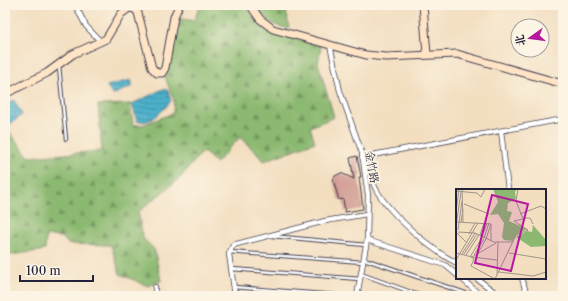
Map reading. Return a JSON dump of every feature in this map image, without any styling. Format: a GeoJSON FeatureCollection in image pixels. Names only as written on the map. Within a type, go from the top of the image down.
{"type":"FeatureCollection","features":[{"type":"Feature","properties":{"kind":"main road"},"geometry":{"type":"LineString","coordinates":[[5,94],[47,73],[73,54],[101,42],[111,34],[125,8],[133,8],[137,11],[152,68],[158,74],[162,73],[165,68],[174,17],[179,5]]}},
{"type":"Feature","properties":{"kind":"main road"},"geometry":{"type":"LineString","coordinates":[[250,5],[260,19],[273,29],[373,57],[426,54],[462,54],[563,84]]}},
{"type":"Feature","properties":{"kind":"main road"},"geometry":{"type":"LineString","coordinates":[[423,5],[426,54]]}},
{"type":"Feature","properties":{"kind":"street"},"geometry":{"type":"LineString","coordinates":[[75,5],[86,26],[101,42]]}},
{"type":"Feature","properties":{"kind":"street","name":"金竹路"},"geometry":{"type":"LineString","coordinates":[[330,45],[337,79],[363,159],[368,195],[366,242],[357,295]]}},
{"type":"Feature","properties":{"kind":"street"},"geometry":{"type":"LineString","coordinates":[[456,262],[428,244],[385,202],[377,191],[363,159],[501,130],[563,119]]}},
{"type":"Feature","properties":{"kind":"street"},"geometry":{"type":"LineString","coordinates":[[501,130],[508,189]]}},
{"type":"Feature","properties":{"kind":"street"},"geometry":{"type":"LineString","coordinates":[[235,296],[229,252],[233,245],[331,220],[367,214]]}},
{"type":"Feature","properties":{"kind":"street"},"geometry":{"type":"LineString","coordinates":[[366,242],[445,266],[456,274]]}},
{"type":"Feature","properties":{"kind":"street"},"geometry":{"type":"LineString","coordinates":[[462,279],[481,296]]}},
{"type":"Feature","properties":{"kind":"street"},"geometry":{"type":"LineString","coordinates":[[477,279],[500,296]]}},
{"type":"Feature","properties":{"kind":"street"},"geometry":{"type":"LineString","coordinates":[[522,279],[527,296]]}},
{"type":"Feature","properties":{"kind":"street"},"geometry":{"type":"LineString","coordinates":[[155,296],[156,287]]}},
{"type":"Feature","properties":{"kind":"street"},"geometry":{"type":"LineString","coordinates":[[357,295],[365,296]]}},
{"type":"Feature","properties":{"kind":"lane"},"geometry":{"type":"LineString","coordinates":[[59,64],[66,139]]}},
{"type":"Feature","properties":{"kind":"lane"},"geometry":{"type":"LineString","coordinates":[[270,235],[284,238],[366,242]]}},
{"type":"Feature","properties":{"kind":"lane"},"geometry":{"type":"LineString","coordinates":[[229,252],[363,261],[474,296]]}},
{"type":"Feature","properties":{"kind":"lane"},"geometry":{"type":"LineString","coordinates":[[231,269],[361,277],[422,296]]}},
{"type":"Feature","properties":{"kind":"lane"},"geometry":{"type":"LineString","coordinates":[[234,287],[348,296]]}},
{"type":"Feature","properties":{"kind":"green space"},"geometry":{"type":"Polygon","coordinates":[[[200,5],[244,5],[259,24],[266,29],[321,46],[318,63],[334,117],[310,127],[315,142],[264,161],[240,137],[216,163],[203,151],[179,179],[138,212],[143,238],[154,249],[161,281],[148,286],[120,274],[111,245],[68,244],[62,237],[46,236],[45,250],[5,256],[5,134],[10,133],[29,157],[102,151],[98,105],[130,104],[133,125],[143,125],[173,113],[174,100],[165,77],[179,18],[194,21],[200,5]]]}},
{"type":"Feature","properties":{"kind":"green space"},"geometry":{"type":"Polygon","coordinates":[[[253,5],[285,5],[289,28],[283,28],[273,24],[253,5]]]}},
{"type":"Feature","properties":{"kind":"water"},"geometry":{"type":"Polygon","coordinates":[[[131,80],[133,86],[112,95],[107,86],[131,80]]]}},
{"type":"Feature","properties":{"kind":"water"},"geometry":{"type":"Polygon","coordinates":[[[163,89],[168,90],[171,101],[152,119],[142,122],[137,121],[132,104],[163,89]]]}},
{"type":"Feature","properties":{"kind":"water"},"geometry":{"type":"Polygon","coordinates":[[[14,100],[22,115],[5,128],[5,104],[14,100]]]}},
{"type":"Feature","properties":{"kind":"building"},"geometry":{"type":"Polygon","coordinates":[[[357,156],[361,177],[359,177],[363,209],[345,212],[343,199],[339,200],[333,180],[335,176],[341,173],[354,179],[350,158],[357,156]]]}}]}
